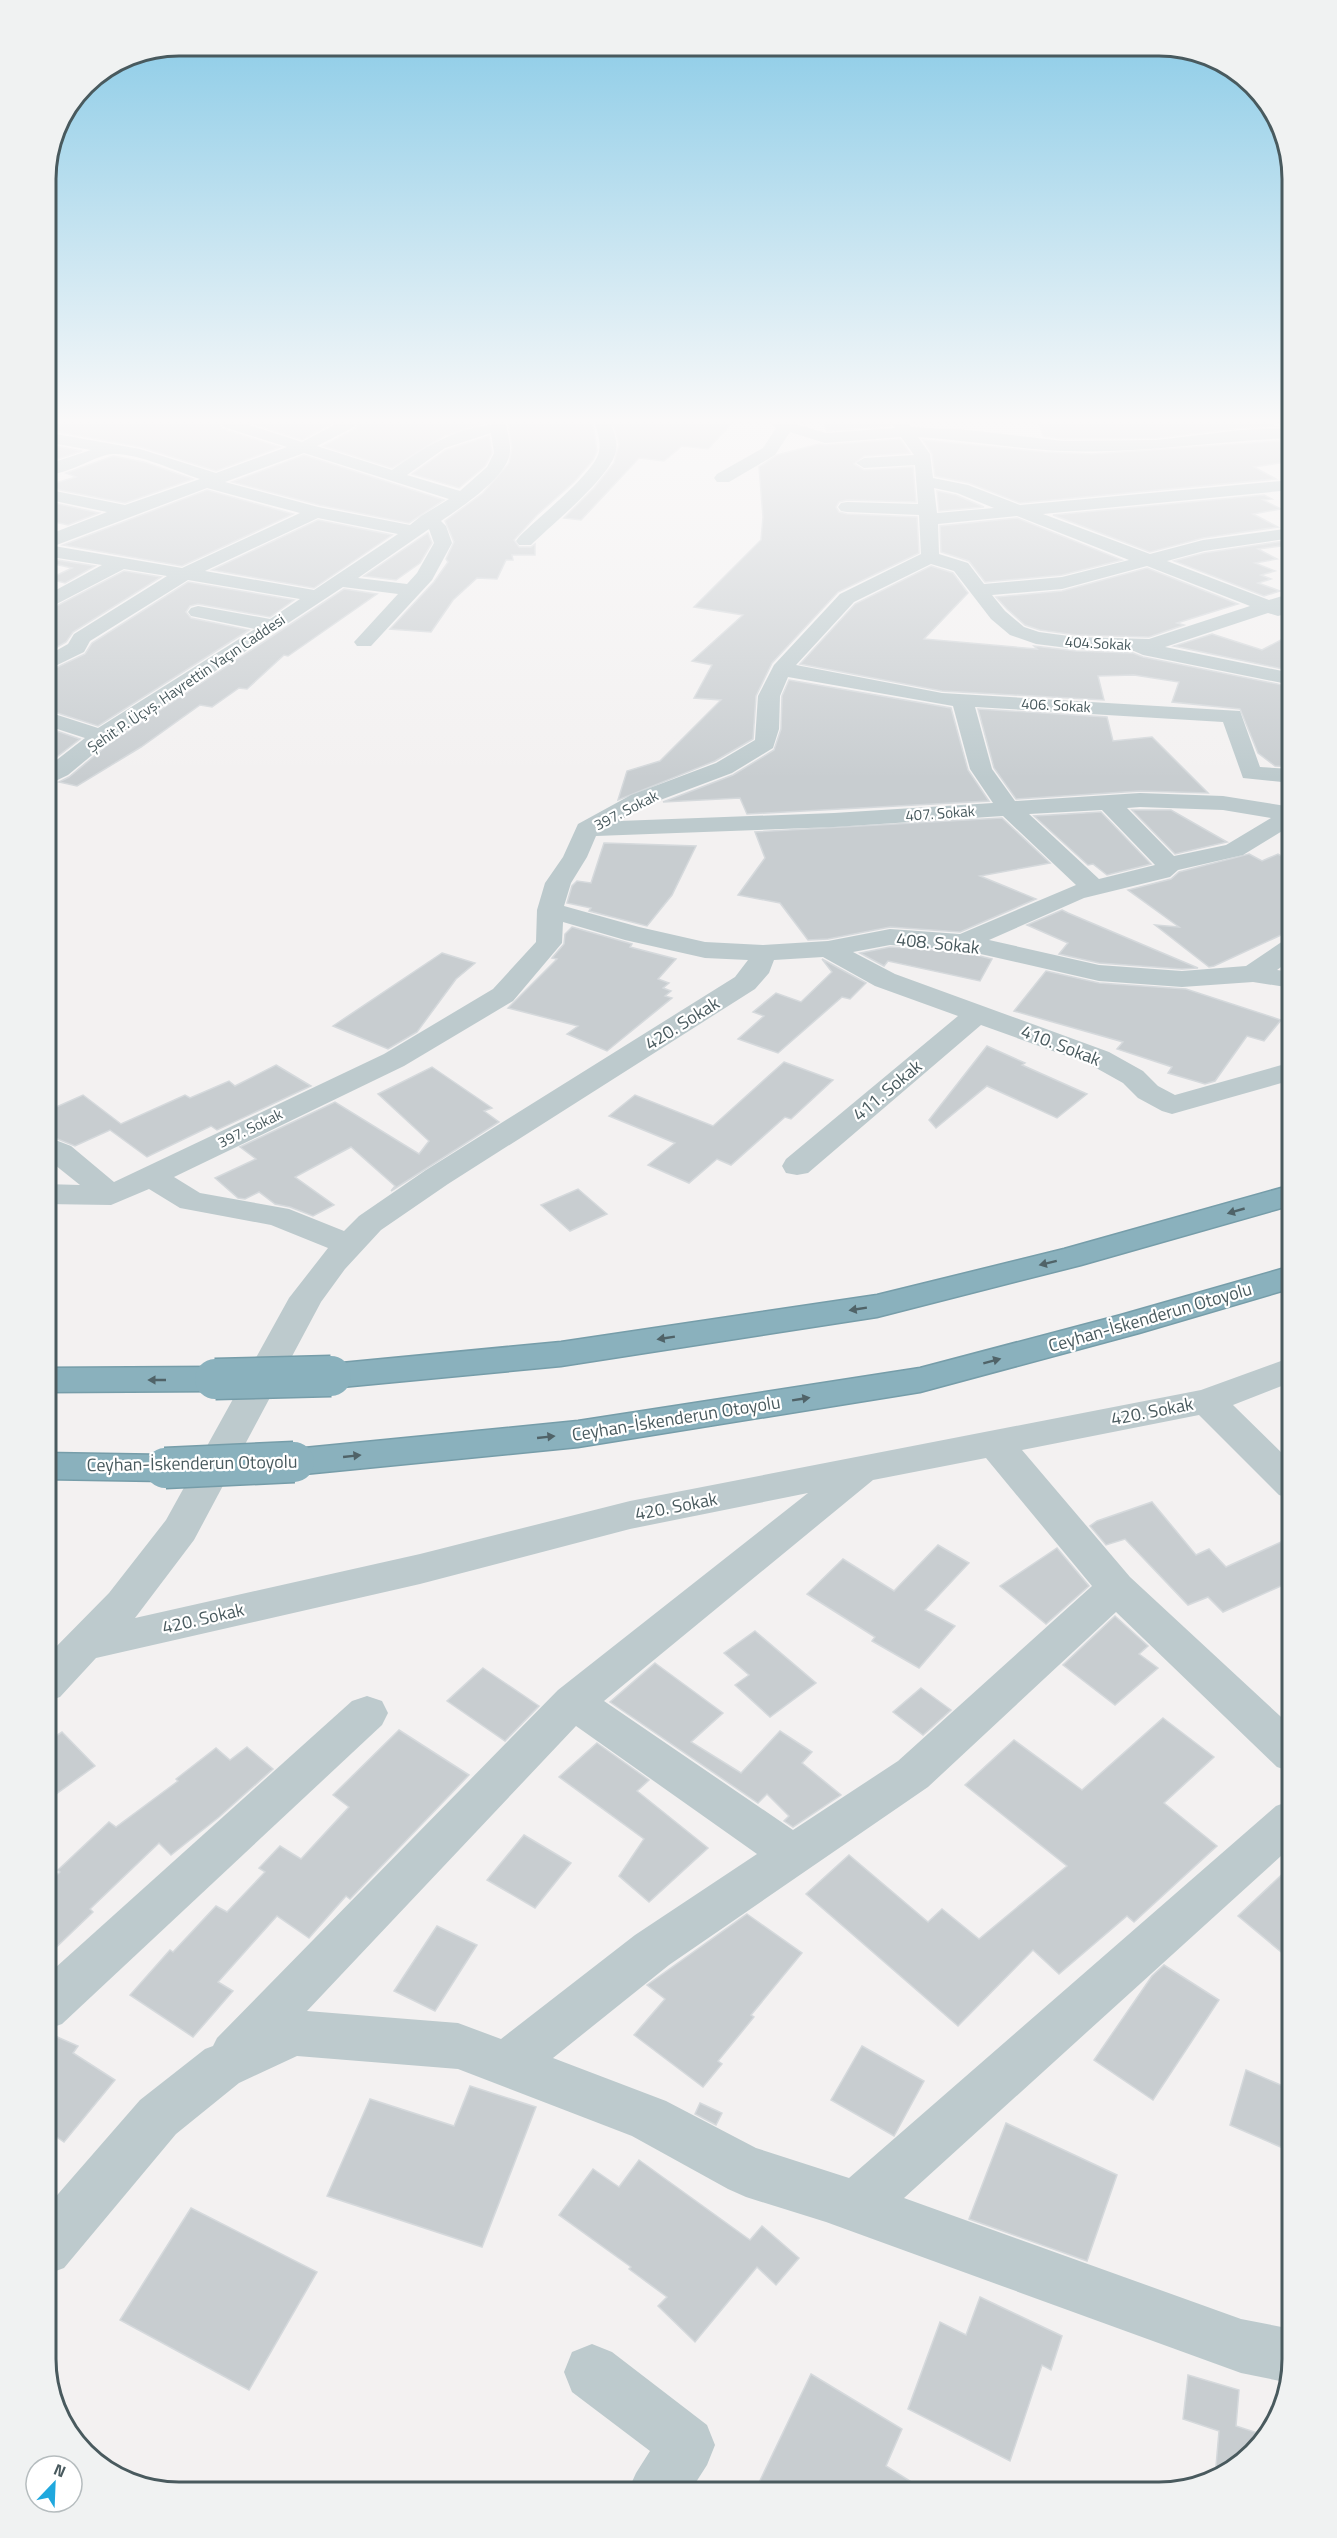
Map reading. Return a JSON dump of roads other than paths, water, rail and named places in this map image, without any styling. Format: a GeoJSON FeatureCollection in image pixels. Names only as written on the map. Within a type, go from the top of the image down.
{"type":"FeatureCollection","features":[{"type":"Feature","properties":{"kind":"highway"},"geometry":{"type":"LineString","coordinates":[[56,1380],[331,1376],[561,1354],[877,1306],[1069,1258],[1282,1198]]}},
{"type":"Feature","properties":{"kind":"highway","name":"Ceyhan-İskenderun Otoyolu"},"geometry":{"type":"LineString","coordinates":[[56,1466],[165,1468],[294,1462],[578,1434],[920,1380],[1127,1325],[1282,1279]]}},
{"type":"Feature","properties":{"kind":"street"},"geometry":{"type":"LineString","coordinates":[[56,659],[77,648],[81,638],[184,574],[251,542]]}},
{"type":"Feature","properties":{"kind":"street","name":"Şehit P. Üçvş. Hayrettin Yaçın Caddesi"},"geometry":{"type":"LineString","coordinates":[[56,772],[101,736],[273,626],[396,542]]}},
{"type":"Feature","properties":{"kind":"street"},"geometry":{"type":"LineString","coordinates":[[364,642],[425,576],[443,542]]}},
{"type":"Feature","properties":{"kind":"street"},"geometry":{"type":"LineString","coordinates":[[929,542],[930,557]]}},
{"type":"Feature","properties":{"kind":"street"},"geometry":{"type":"LineString","coordinates":[[1100,542],[1282,612]]}},
{"type":"Feature","properties":{"kind":"street"},"geometry":{"type":"LineString","coordinates":[[979,590],[1062,583],[1145,560],[1227,542]]}},
{"type":"Feature","properties":{"kind":"street"},"geometry":{"type":"LineString","coordinates":[[56,546],[122,563],[316,596]]}},
{"type":"Feature","properties":{"kind":"street","name":"404.Sokak"},"geometry":{"type":"LineString","coordinates":[[930,557],[961,567],[998,615],[1017,631],[1036,638],[1123,646],[1151,645],[1282,602]]}},
{"type":"Feature","properties":{"kind":"street","name":"397. Sokak"},"geometry":{"type":"LineString","coordinates":[[56,1194],[111,1195],[394,1060],[503,995],[549,943],[550,910],[558,883],[587,829],[639,800],[724,768],[765,743],[770,696],[782,669],[847,598],[930,557]]}},
{"type":"Feature","properties":{"kind":"street"},"geometry":{"type":"LineString","coordinates":[[56,598],[122,563]]}},
{"type":"Feature","properties":{"kind":"street"},"geometry":{"type":"LineString","coordinates":[[339,581],[412,590]]}},
{"type":"Feature","properties":{"kind":"street"},"geometry":{"type":"LineString","coordinates":[[198,612],[273,626]]}},
{"type":"Feature","properties":{"kind":"street"},"geometry":{"type":"LineString","coordinates":[[1123,646],[1282,677]]}},
{"type":"Feature","properties":{"kind":"street","name":"406. Sokak"},"geometry":{"type":"LineString","coordinates":[[782,669],[895,692],[962,700],[1232,716],[1251,773],[1282,775]]}},
{"type":"Feature","properties":{"kind":"street"},"geometry":{"type":"LineString","coordinates":[[962,700],[981,769],[1009,809],[1094,888]]}},
{"type":"Feature","properties":{"kind":"street"},"geometry":{"type":"LineString","coordinates":[[56,722],[101,736]]}},
{"type":"Feature","properties":{"kind":"street","name":"407. Sokak"},"geometry":{"type":"LineString","coordinates":[[587,829],[834,820],[1140,800],[1223,803],[1282,812]]}},
{"type":"Feature","properties":{"kind":"street"},"geometry":{"type":"LineString","coordinates":[[1108,802],[1169,865]]}},
{"type":"Feature","properties":{"kind":"street"},"geometry":{"type":"LineString","coordinates":[[963,942],[1075,893],[1161,872],[1169,865],[1234,850],[1282,820]]}},
{"type":"Feature","properties":{"kind":"street","name":"408. Sokak"},"geometry":{"type":"LineString","coordinates":[[550,910],[634,934],[705,950],[763,953],[828,949],[890,937],[963,942],[1099,973],[1182,979],[1253,974],[1282,978]]}},
{"type":"Feature","properties":{"kind":"street","name":"410. Sokak"},"geometry":{"type":"LineString","coordinates":[[828,949],[885,980],[1100,1058],[1132,1077],[1148,1092],[1172,1105],[1282,1074]]}},
{"type":"Feature","properties":{"kind":"street","name":"420. Sokak"},"geometry":{"type":"LineString","coordinates":[[83,1645],[123,1605],[180,1530],[306,1298],[370,1222],[436,1177],[745,983],[759,967],[763,953]]}},
{"type":"Feature","properties":{"kind":"street"},"geometry":{"type":"LineString","coordinates":[[1253,974],[1282,954]]}},
{"type":"Feature","properties":{"kind":"street","name":"411. Sokak"},"geometry":{"type":"LineString","coordinates":[[797,1167],[977,1014]]}},
{"type":"Feature","properties":{"kind":"street"},"geometry":{"type":"LineString","coordinates":[[56,1151],[111,1195]]}},
{"type":"Feature","properties":{"kind":"street"},"geometry":{"type":"LineString","coordinates":[[151,1176],[191,1201],[278,1216],[349,1245]]}},
{"type":"Feature","properties":{"kind":"street","name":"420. Sokak"},"geometry":{"type":"LineString","coordinates":[[83,1645],[420,1569],[630,1515],[1207,1401],[1282,1373]]}},
{"type":"Feature","properties":{"kind":"street"},"geometry":{"type":"LineString","coordinates":[[1207,1401],[1282,1475]]}},
{"type":"Feature","properties":{"kind":"street"},"geometry":{"type":"LineString","coordinates":[[994,1442],[1116,1588],[1282,1745]]}},
{"type":"Feature","properties":{"kind":"street"},"geometry":{"type":"LineString","coordinates":[[56,2236],[158,2117],[222,2066],[573,1702],[864,1469]]}},
{"type":"Feature","properties":{"kind":"street"},"geometry":{"type":"LineString","coordinates":[[506,2065],[652,1950],[913,1774],[1116,1588]]}},
{"type":"Feature","properties":{"kind":"street"},"geometry":{"type":"LineString","coordinates":[[56,1673],[83,1645]]}},
{"type":"Feature","properties":{"kind":"street"},"geometry":{"type":"LineString","coordinates":[[573,1702],[792,1854]]}},
{"type":"Feature","properties":{"kind":"street"},"geometry":{"type":"LineString","coordinates":[[56,1998],[367,1713]]}},
{"type":"Feature","properties":{"kind":"street"},"geometry":{"type":"LineString","coordinates":[[855,2207],[1282,1828]]}},
{"type":"Feature","properties":{"kind":"street"},"geometry":{"type":"LineString","coordinates":[[222,2066],[295,2033],[458,2046],[648,2118],[746,2171],[855,2207],[1241,2346],[1282,2354]]}},
{"type":"Feature","properties":{"kind":"street"},"geometry":{"type":"LineString","coordinates":[[592,2372],[687,2445],[663,2482]]}}]}
